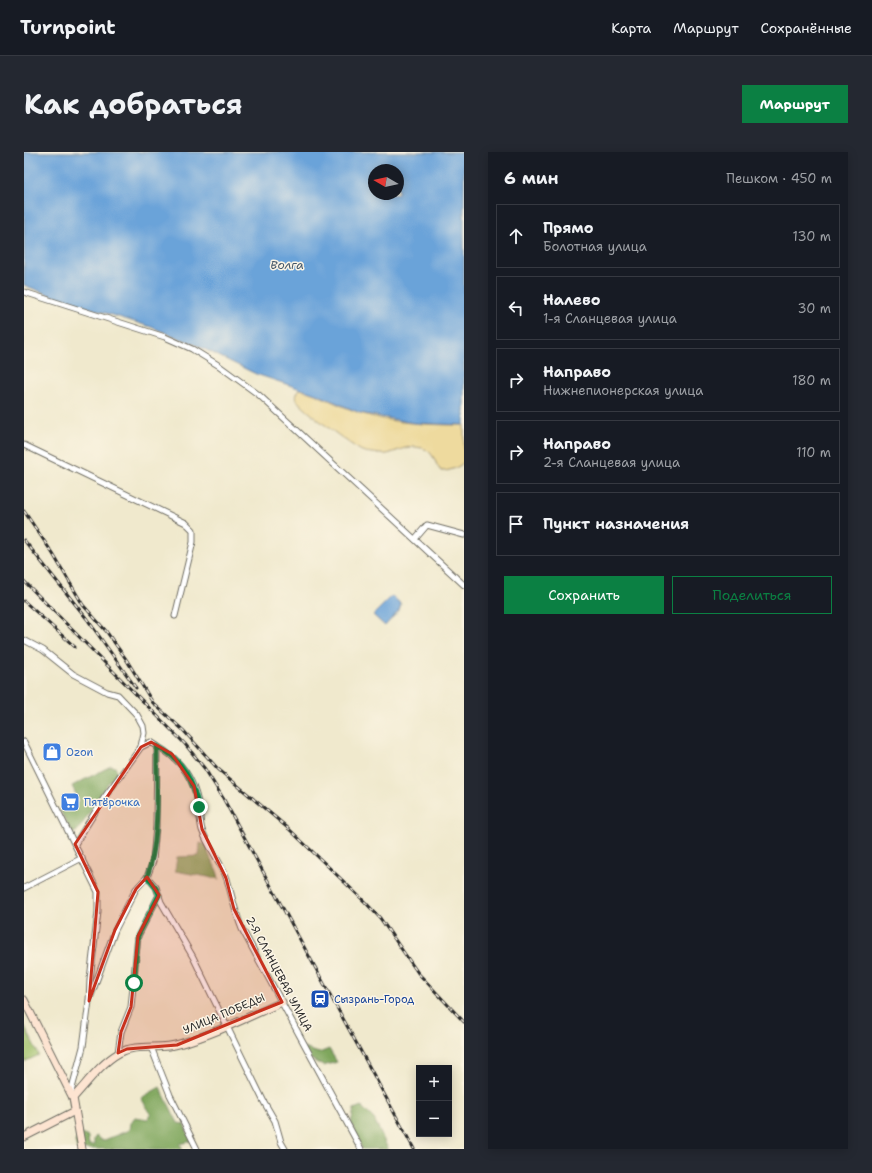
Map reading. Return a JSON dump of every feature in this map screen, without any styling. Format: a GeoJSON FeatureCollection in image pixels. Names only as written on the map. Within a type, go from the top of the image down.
{"type":"FeatureCollection","features":[{"type":"Feature","properties":{"kind":"street"},"geometry":{"type":"LineString","coordinates":[[24,292],[165,337],[208,358],[259,395],[464,586]]}},
{"type":"Feature","properties":{"kind":"street"},"geometry":{"type":"LineString","coordinates":[[24,445],[186,523],[193,530],[193,542],[175,616]]}},
{"type":"Feature","properties":{"kind":"street"},"geometry":{"type":"LineString","coordinates":[[415,539],[428,525],[464,535]]}},
{"type":"Feature","properties":{"kind":"street"},"geometry":{"type":"LineString","coordinates":[[24,640],[43,650],[73,674],[107,692],[118,695],[128,704],[143,726],[144,733],[141,746],[104,798],[75,844]]}},
{"type":"Feature","properties":{"kind":"street"},"geometry":{"type":"LineString","coordinates":[[24,742],[98,892],[98,912],[90,979],[89,1001],[83,1047],[72,1095]]}},
{"type":"Feature","properties":{"kind":"street","name":"2-Я СЛАНЦЕВАЯ УЛИЦА"},"geometry":{"type":"LineString","coordinates":[[141,746],[151,742],[172,754],[179,762],[194,786],[202,829],[226,878],[236,915],[361,1149]]}},
{"type":"Feature","properties":{"kind":"street"},"geometry":{"type":"LineString","coordinates":[[89,1001],[115,930],[136,889],[147,877],[153,861],[156,826],[157,746]]}},
{"type":"Feature","properties":{"kind":"street"},"geometry":{"type":"LineString","coordinates":[[24,888],[82,858]]}},
{"type":"Feature","properties":{"kind":"street"},"geometry":{"type":"LineString","coordinates":[[147,877],[156,888],[228,1026],[264,1102],[275,1121],[281,1142],[285,1149]]}},
{"type":"Feature","properties":{"kind":"street"},"geometry":{"type":"LineString","coordinates":[[118,1054],[121,1032],[131,1008],[138,936],[159,895]]}},
{"type":"Feature","properties":{"kind":"street"},"geometry":{"type":"LineString","coordinates":[[24,1000],[72,1095],[82,1149]]}},
{"type":"Feature","properties":{"kind":"street","name":"УЛИЦА ПОБЕДЫ"},"geometry":{"type":"LineString","coordinates":[[72,1095],[104,1065],[127,1049],[178,1045],[228,1026],[282,1002]]}},
{"type":"Feature","properties":{"kind":"street"},"geometry":{"type":"LineString","coordinates":[[151,1047],[170,1095],[197,1149]]}},
{"type":"Feature","properties":{"kind":"street"},"geometry":{"type":"LineString","coordinates":[[24,1137],[75,1111]]}},
{"type":"Feature","properties":{"kind":"highlighted area"},"geometry":{"type":"Polygon","coordinates":[[[151,742],[172,754],[194,786],[202,829],[226,878],[234,909],[282,1002],[177,1045],[127,1049],[118,1053],[121,1032],[131,1007],[138,936],[159,895],[147,877],[136,889],[115,930],[89,1001],[98,892],[75,844],[141,747],[151,742]]]}},
{"type":"Feature","properties":{"kind":"green space"},"geometry":{"type":"Polygon","coordinates":[[[111,766],[115,767],[117,770],[115,778],[108,783],[81,826],[76,832],[72,833],[60,810],[79,801],[72,786],[111,766]]]}},
{"type":"Feature","properties":{"kind":"green space"},"geometry":{"type":"Polygon","coordinates":[[[200,843],[207,845],[209,855],[219,879],[175,871],[177,857],[199,856],[200,843]]]}},
{"type":"Feature","properties":{"kind":"green space"},"geometry":{"type":"Polygon","coordinates":[[[24,1025],[39,1055],[24,1062],[24,1025]]]}},
{"type":"Feature","properties":{"kind":"green space"},"geometry":{"type":"Polygon","coordinates":[[[304,1048],[319,1053],[329,1049],[337,1062],[323,1066],[307,1057],[304,1048]]]}},
{"type":"Feature","properties":{"kind":"green space"},"geometry":{"type":"Polygon","coordinates":[[[160,1087],[178,1123],[184,1124],[191,1141],[180,1144],[183,1149],[77,1149],[75,1141],[82,1134],[88,1137],[89,1145],[94,1145],[94,1139],[96,1136],[102,1141],[129,1130],[130,1123],[135,1117],[148,1119],[151,1114],[141,1098],[160,1087]]]}},
{"type":"Feature","properties":{"kind":"green space"},"geometry":{"type":"Polygon","coordinates":[[[361,1106],[374,1119],[388,1149],[362,1149],[351,1123],[354,1109],[361,1106]]]}},
{"type":"Feature","properties":{"kind":"sand"},"geometry":{"type":"Polygon","coordinates":[[[299,388],[360,413],[385,420],[438,425],[464,425],[464,462],[454,469],[441,471],[432,455],[422,448],[409,447],[389,454],[369,453],[362,451],[328,427],[297,400],[296,396],[299,388]]]}},
{"type":"Feature","properties":{"kind":"water","name":"Волга"},"geometry":{"type":"Polygon","coordinates":[[[24,152],[464,152],[464,425],[414,423],[360,413],[319,395],[256,374],[194,344],[151,327],[60,299],[24,285],[24,152]]]}},
{"type":"Feature","properties":{"kind":"water"},"geometry":{"type":"Polygon","coordinates":[[[392,596],[401,604],[399,610],[385,626],[373,615],[392,596]]]}},
{"type":"Feature","properties":{"kind":"railway"},"geometry":{"type":"LineString","coordinates":[[24,511],[53,554],[83,605],[106,631],[126,659],[153,703],[183,730],[218,769],[289,829],[365,902],[380,918],[418,973],[464,1022]]}},
{"type":"Feature","properties":{"kind":"railway"},"geometry":{"type":"LineString","coordinates":[[24,540],[87,619],[136,688]]}},
{"type":"Feature","properties":{"kind":"railway"},"geometry":{"type":"LineString","coordinates":[[24,581],[185,744],[205,769],[223,798],[414,1149]]}},
{"type":"Feature","properties":{"kind":"railway"},"geometry":{"type":"LineString","coordinates":[[24,601],[75,647]]}},
{"type":"Feature","properties":{"kind":"place","name":"Ozon"},"geometry":{"type":"Point","coordinates":[52,752]}},
{"type":"Feature","properties":{"kind":"place","name":"Пятёрочка"},"geometry":{"type":"Point","coordinates":[70,802]}},
{"type":"Feature","properties":{"kind":"place","name":"Сызрань-Город"},"geometry":{"type":"Point","coordinates":[320,999]}},
{"type":"Feature","properties":{"kind":"route"},"geometry":{"type":"LineString","coordinates":[[134,983],[138,936],[159,895],[156,888],[147,877],[153,861],[156,826],[157,746],[172,754],[183,766],[194,786],[199,807]]}}]}
